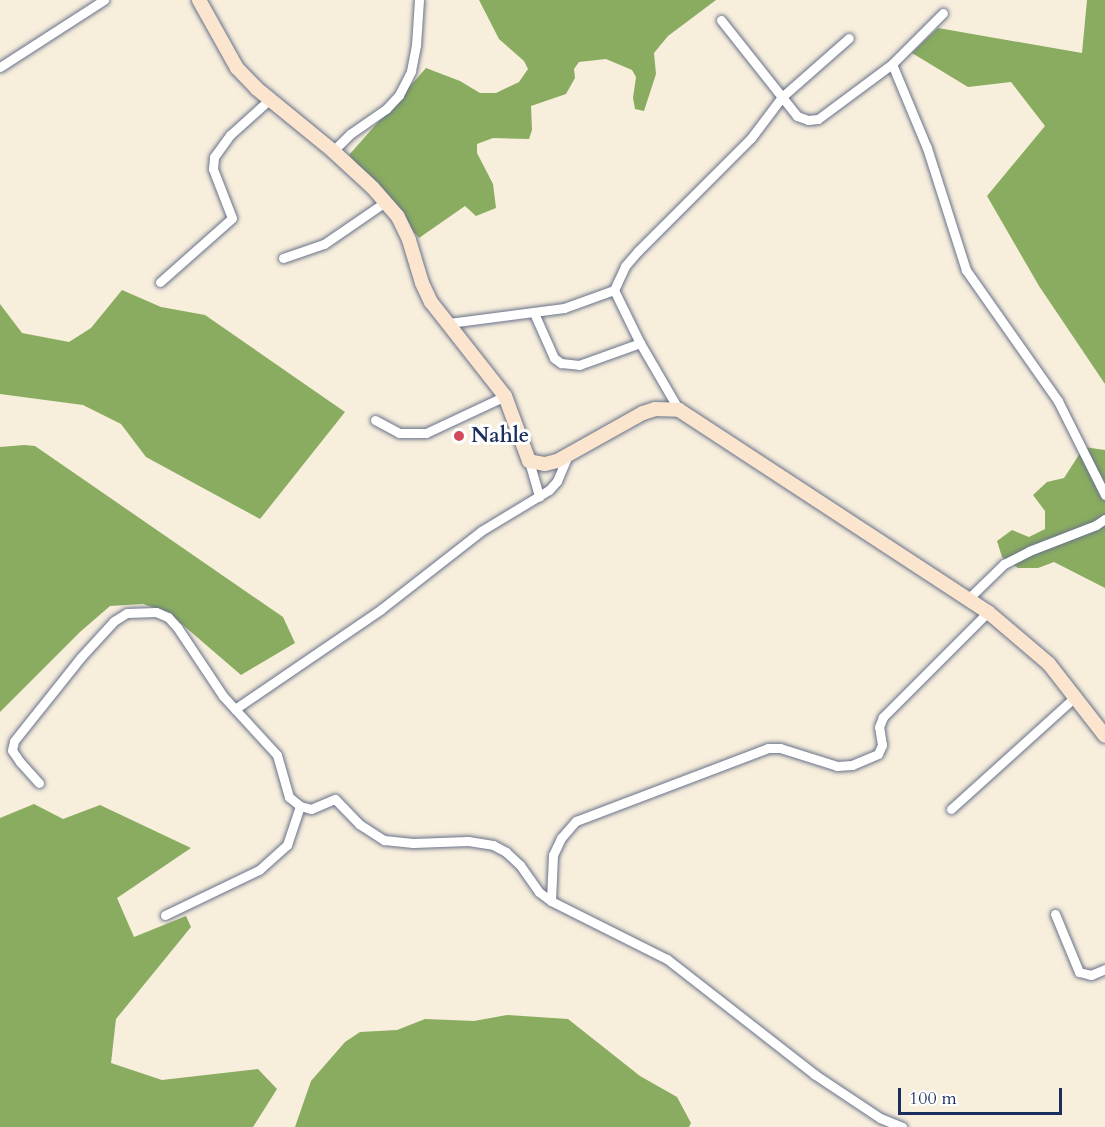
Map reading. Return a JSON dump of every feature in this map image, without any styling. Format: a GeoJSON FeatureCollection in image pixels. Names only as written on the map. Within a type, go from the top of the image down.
{"type":"FeatureCollection","features":[{"type":"Feature","properties":{"kind":"street"},"geometry":{"type":"LineString","coordinates":[[0,67],[104,0]]}},
{"type":"Feature","properties":{"kind":"street"},"geometry":{"type":"LineString","coordinates":[[199,0],[237,68],[270,99],[333,151],[385,202],[406,232],[422,283],[431,302],[505,396],[529,461],[539,497]]}},
{"type":"Feature","properties":{"kind":"street"},"geometry":{"type":"LineString","coordinates":[[333,151],[350,134],[386,109],[399,95],[411,71],[417,45],[419,0]]}},
{"type":"Feature","properties":{"kind":"street"},"geometry":{"type":"LineString","coordinates":[[721,20],[798,116],[808,120],[818,119],[892,63],[943,13]]}},
{"type":"Feature","properties":{"kind":"street"},"geometry":{"type":"LineString","coordinates":[[449,323],[564,308],[614,290],[625,266],[639,250],[751,138],[782,97],[849,38]]}},
{"type":"Feature","properties":{"kind":"street"},"geometry":{"type":"LineString","coordinates":[[892,63],[927,148],[966,270],[1058,402],[1105,495]]}},
{"type":"Feature","properties":{"kind":"street"},"geometry":{"type":"LineString","coordinates":[[160,282],[232,218],[213,169],[214,157],[230,135],[270,99]]}},
{"type":"Feature","properties":{"kind":"street"},"geometry":{"type":"LineString","coordinates":[[283,258],[324,244],[385,202]]}},
{"type":"Feature","properties":{"kind":"street"},"geometry":{"type":"LineString","coordinates":[[614,290],[640,343],[679,410],[988,612],[1049,664],[1105,736]]}},
{"type":"Feature","properties":{"kind":"street"},"geometry":{"type":"LineString","coordinates":[[534,313],[554,358],[561,363],[579,365],[640,343]]}},
{"type":"Feature","properties":{"kind":"street"},"geometry":{"type":"LineString","coordinates":[[375,420],[399,434],[426,433],[505,396]]}},
{"type":"Feature","properties":{"kind":"street"},"geometry":{"type":"LineString","coordinates":[[529,461],[545,464],[567,457],[643,413],[655,409],[679,410]]}},
{"type":"Feature","properties":{"kind":"street"},"geometry":{"type":"LineString","coordinates":[[235,709],[381,610],[481,531],[539,497],[557,481],[567,457]]}},
{"type":"Feature","properties":{"kind":"street"},"geometry":{"type":"LineString","coordinates":[[969,598],[1004,564],[1105,519]]}},
{"type":"Feature","properties":{"kind":"street"},"geometry":{"type":"LineString","coordinates":[[39,783],[12,750],[14,741],[87,650],[114,621],[127,613],[150,612],[168,618],[235,709],[277,754],[289,797],[300,806],[311,809],[335,800],[359,824],[384,840],[398,843],[468,841],[493,845],[506,852],[539,892],[551,901],[667,958],[814,1074],[880,1118],[902,1127]]}},
{"type":"Feature","properties":{"kind":"street"},"geometry":{"type":"LineString","coordinates":[[551,901],[553,855],[561,838],[576,820],[768,748],[780,748],[837,766],[852,765],[878,754],[882,745],[879,727],[883,717],[988,612]]}},
{"type":"Feature","properties":{"kind":"street"},"geometry":{"type":"LineString","coordinates":[[951,809],[1075,697]]}},
{"type":"Feature","properties":{"kind":"street"},"geometry":{"type":"LineString","coordinates":[[165,915],[259,870],[287,845],[300,806]]}},
{"type":"Feature","properties":{"kind":"street"},"geometry":{"type":"LineString","coordinates":[[1055,914],[1079,972],[1091,975],[1105,969]]}},
{"type":"Feature","properties":{"kind":"green space"},"geometry":{"type":"Polygon","coordinates":[[[479,0],[716,0],[668,36],[654,53],[656,74],[644,111],[635,109],[633,98],[636,77],[632,70],[606,59],[579,62],[574,69],[575,78],[566,94],[531,106],[532,130],[529,139],[493,138],[477,144],[477,153],[493,184],[496,208],[476,216],[465,206],[419,238],[349,155],[426,68],[460,81],[480,93],[496,93],[519,82],[528,69],[524,61],[499,39],[479,0]]]}},
{"type":"Feature","properties":{"kind":"green space"},"geometry":{"type":"Polygon","coordinates":[[[1087,0],[1105,0],[1105,384],[1039,286],[987,196],[1045,126],[1011,82],[968,87],[912,53],[938,28],[1082,53],[1087,0]]]}},
{"type":"Feature","properties":{"kind":"green space"},"geometry":{"type":"Polygon","coordinates":[[[122,290],[161,307],[205,315],[345,412],[260,519],[146,457],[121,424],[83,405],[0,394],[0,304],[22,333],[69,342],[91,328],[122,290]]]}},
{"type":"Feature","properties":{"kind":"green space"},"geometry":{"type":"Polygon","coordinates":[[[35,446],[283,617],[295,643],[241,675],[169,613],[143,604],[110,606],[80,632],[0,712],[0,447],[35,446]]]}},
{"type":"Feature","properties":{"kind":"green space"},"geometry":{"type":"Polygon","coordinates":[[[1084,447],[1105,450],[1105,588],[1054,562],[1038,568],[1018,568],[1002,557],[997,541],[1012,530],[1029,537],[1045,529],[1045,511],[1033,495],[1047,482],[1064,478],[1084,447]]]}},
{"type":"Feature","properties":{"kind":"green space"},"geometry":{"type":"Polygon","coordinates":[[[34,804],[63,819],[100,805],[191,848],[117,898],[134,937],[186,916],[191,927],[116,1019],[111,1063],[162,1080],[258,1069],[277,1089],[253,1127],[0,1127],[0,818],[34,804]]]}},
{"type":"Feature","properties":{"kind":"green space"},"geometry":{"type":"Polygon","coordinates":[[[507,1015],[568,1019],[640,1076],[677,1097],[691,1123],[689,1127],[295,1127],[311,1081],[345,1042],[360,1032],[397,1030],[425,1019],[474,1021],[507,1015]]]}},
{"type":"Feature","properties":{"kind":"place","name":"Nahle"},"geometry":{"type":"Point","coordinates":[459,436]}}]}
